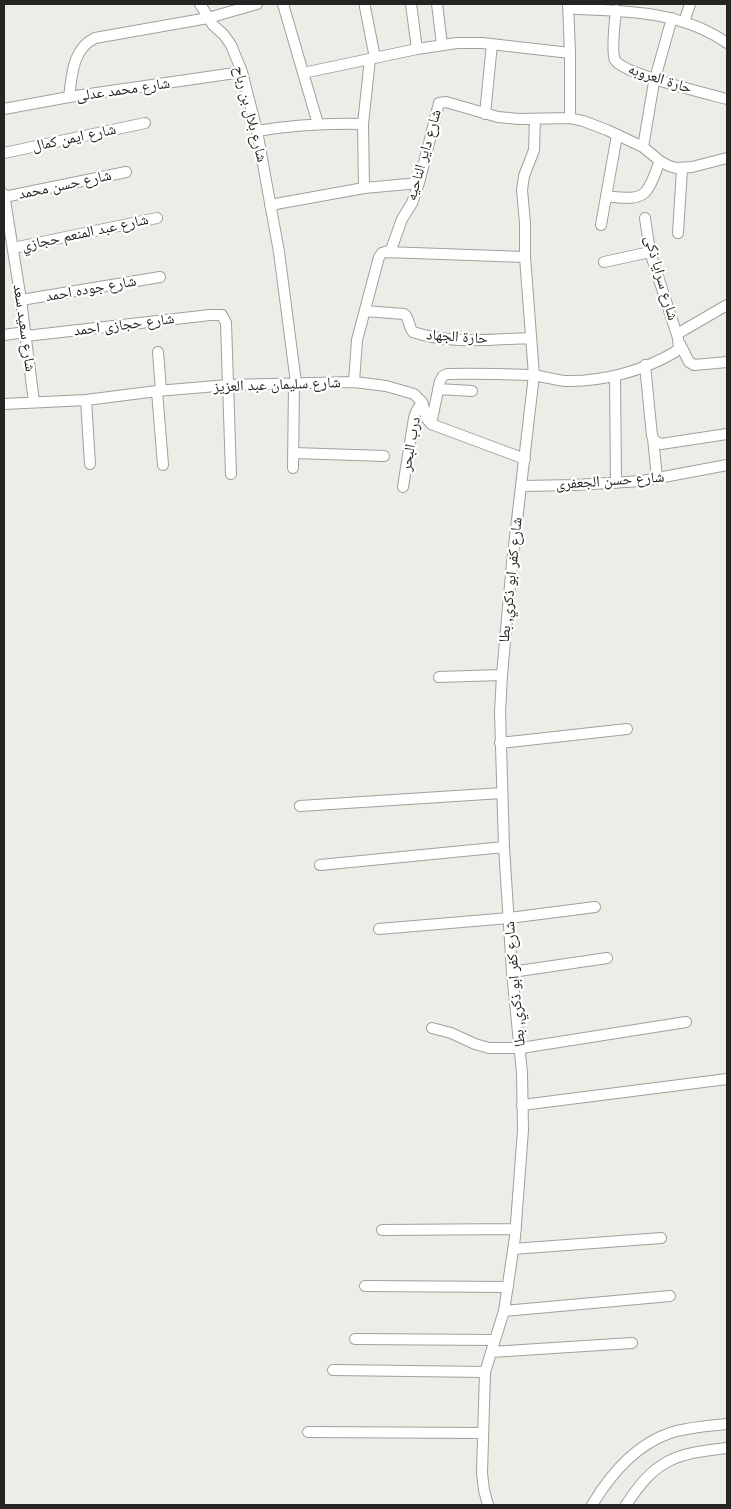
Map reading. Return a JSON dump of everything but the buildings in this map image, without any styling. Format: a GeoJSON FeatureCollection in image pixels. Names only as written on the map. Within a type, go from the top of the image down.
{"type":"FeatureCollection","features":[{"type":"Feature","properties":{"kind":"street","name":"شارع بلال بن رباح"},"geometry":{"type":"LineString","coordinates":[[200,4],[208,18],[231,45],[242,72],[257,131],[279,252],[295,383],[294,468]]}},
{"type":"Feature","properties":{"kind":"street"},"geometry":{"type":"LineString","coordinates":[[69,97],[72,71],[80,50],[95,38],[208,18],[257,4]]}},
{"type":"Feature","properties":{"kind":"street"},"geometry":{"type":"LineString","coordinates":[[283,4],[318,124]]}},
{"type":"Feature","properties":{"kind":"street"},"geometry":{"type":"LineString","coordinates":[[411,4],[417,49]]}},
{"type":"Feature","properties":{"kind":"street"},"geometry":{"type":"LineString","coordinates":[[437,4],[442,45]]}},
{"type":"Feature","properties":{"kind":"street"},"geometry":{"type":"LineString","coordinates":[[568,4],[578,9],[647,12],[672,18],[707,31],[727,43]]}},
{"type":"Feature","properties":{"kind":"street"},"geometry":{"type":"LineString","coordinates":[[568,4],[570,118]]}},
{"type":"Feature","properties":{"kind":"street"},"geometry":{"type":"LineString","coordinates":[[684,22],[690,4]]}},
{"type":"Feature","properties":{"kind":"street"},"geometry":{"type":"LineString","coordinates":[[364,188],[363,124],[372,58],[365,7]]}},
{"type":"Feature","properties":{"kind":"street","name":"حارة العروبه"},"geometry":{"type":"LineString","coordinates":[[616,10],[614,51],[616,61],[620,65],[654,79],[727,99]]}},
{"type":"Feature","properties":{"kind":"street"},"geometry":{"type":"LineString","coordinates":[[643,146],[654,79],[672,18]]}},
{"type":"Feature","properties":{"kind":"street"},"geometry":{"type":"LineString","coordinates":[[303,72],[417,49],[468,43],[570,53]]}},
{"type":"Feature","properties":{"kind":"street"},"geometry":{"type":"LineString","coordinates":[[485,114],[492,44]]}},
{"type":"Feature","properties":{"kind":"street","name":"شارع محمد عدلى"},"geometry":{"type":"LineString","coordinates":[[4,109],[69,97],[242,72]]}},
{"type":"Feature","properties":{"kind":"street","name":"شارع داير الناحيه"},"geometry":{"type":"LineString","coordinates":[[354,382],[357,340],[379,257],[391,250],[402,219],[412,202],[419,183],[439,103],[446,102],[504,118],[570,118],[594,124],[643,146],[660,161],[669,166],[682,169]]}},
{"type":"Feature","properties":{"kind":"street"},"geometry":{"type":"LineString","coordinates":[[422,402],[427,419],[431,424],[525,459],[534,376],[522,190],[524,176],[534,150],[535,119]]}},
{"type":"Feature","properties":{"kind":"street","name":"شارع ايمن كمال"},"geometry":{"type":"LineString","coordinates":[[4,153],[145,122]]}},
{"type":"Feature","properties":{"kind":"street"},"geometry":{"type":"LineString","coordinates":[[257,131],[290,125],[363,124]]}},
{"type":"Feature","properties":{"kind":"street"},"geometry":{"type":"LineString","coordinates":[[601,225],[616,134]]}},
{"type":"Feature","properties":{"kind":"street"},"geometry":{"type":"LineString","coordinates":[[682,169],[727,158]]}},
{"type":"Feature","properties":{"kind":"street"},"geometry":{"type":"LineString","coordinates":[[606,196],[637,197],[643,194],[648,190],[660,161]]}},
{"type":"Feature","properties":{"kind":"street","name":"شارع سرايا ذكى"},"geometry":{"type":"LineString","coordinates":[[678,232],[682,169]]}},
{"type":"Feature","properties":{"kind":"street","name":"شارع حسن محمد"},"geometry":{"type":"LineString","coordinates":[[4,196],[126,172]]}},
{"type":"Feature","properties":{"kind":"street"},"geometry":{"type":"LineString","coordinates":[[270,204],[364,188],[419,183]]}},
{"type":"Feature","properties":{"kind":"street","name":"شارع سعيد سعد"},"geometry":{"type":"LineString","coordinates":[[4,196],[21,300],[34,402]]}},
{"type":"Feature","properties":{"kind":"street","name":"شارع عبد المنعم حجازي"},"geometry":{"type":"LineString","coordinates":[[13,248],[157,218]]}},
{"type":"Feature","properties":{"kind":"street","name":"شارع سرايا ذكى"},"geometry":{"type":"LineString","coordinates":[[644,218],[650,252],[678,339],[689,362],[694,365],[727,362]]}},
{"type":"Feature","properties":{"kind":"street"},"geometry":{"type":"LineString","coordinates":[[386,252],[525,257]]}},
{"type":"Feature","properties":{"kind":"street"},"geometry":{"type":"LineString","coordinates":[[604,262],[650,252]]}},
{"type":"Feature","properties":{"kind":"street","name":"شارع جوده احمد"},"geometry":{"type":"LineString","coordinates":[[21,300],[160,277]]}},
{"type":"Feature","properties":{"kind":"street"},"geometry":{"type":"LineString","coordinates":[[431,424],[440,381],[447,374],[534,376],[567,381],[615,376],[645,366],[675,352],[679,348],[678,339],[727,305]]}},
{"type":"Feature","properties":{"kind":"street","name":"حارة الجهاد"},"geometry":{"type":"LineString","coordinates":[[365,311],[404,314],[407,316],[413,332],[435,337],[466,340],[531,338]]}},
{"type":"Feature","properties":{"kind":"street","name":"شارع حجازى احمد"},"geometry":{"type":"LineString","coordinates":[[4,335],[222,315],[226,323],[228,385]]}},
{"type":"Feature","properties":{"kind":"street"},"geometry":{"type":"LineString","coordinates":[[158,352],[163,465]]}},
{"type":"Feature","properties":{"kind":"street"},"geometry":{"type":"LineString","coordinates":[[645,366],[657,478]]}},
{"type":"Feature","properties":{"kind":"street"},"geometry":{"type":"LineString","coordinates":[[615,376],[616,483]]}},
{"type":"Feature","properties":{"kind":"street","name":"شارع سليمان عبد العزيز"},"geometry":{"type":"LineString","coordinates":[[4,404],[86,400],[228,385],[354,382],[386,386],[407,392],[419,398],[422,402]]}},
{"type":"Feature","properties":{"kind":"street"},"geometry":{"type":"LineString","coordinates":[[228,385],[231,474]]}},
{"type":"Feature","properties":{"kind":"street"},"geometry":{"type":"LineString","coordinates":[[438,389],[472,391]]}},
{"type":"Feature","properties":{"kind":"street"},"geometry":{"type":"LineString","coordinates":[[86,400],[90,464]]}},
{"type":"Feature","properties":{"kind":"street","name":"درب البحر"},"geometry":{"type":"LineString","coordinates":[[403,487],[414,418],[422,402]]}},
{"type":"Feature","properties":{"kind":"street"},"geometry":{"type":"LineString","coordinates":[[653,438],[661,444],[727,434]]}},
{"type":"Feature","properties":{"kind":"street"},"geometry":{"type":"LineString","coordinates":[[294,453],[384,456]]}},
{"type":"Feature","properties":{"kind":"street","name":"شارع كفر ابو ذكري, بطا"},"geometry":{"type":"LineString","coordinates":[[488,1505],[482,1473],[485,1372],[504,1311],[508,1286],[516,1229],[523,1130],[520,1048],[512,972],[504,847],[500,712],[512,563],[525,459]]}},
{"type":"Feature","properties":{"kind":"street","name":"شارع حسن الجعفرى"},"geometry":{"type":"LineString","coordinates":[[522,486],[642,481],[727,465]]}},
{"type":"Feature","properties":{"kind":"street"},"geometry":{"type":"LineString","coordinates":[[439,677],[502,675]]}},
{"type":"Feature","properties":{"kind":"street"},"geometry":{"type":"LineString","coordinates":[[500,743],[627,729]]}},
{"type":"Feature","properties":{"kind":"street"},"geometry":{"type":"LineString","coordinates":[[300,806],[502,793]]}},
{"type":"Feature","properties":{"kind":"street"},"geometry":{"type":"LineString","coordinates":[[320,865],[504,847]]}},
{"type":"Feature","properties":{"kind":"street"},"geometry":{"type":"LineString","coordinates":[[379,929],[509,918],[595,907]]}},
{"type":"Feature","properties":{"kind":"street"},"geometry":{"type":"LineString","coordinates":[[512,972],[607,958]]}},
{"type":"Feature","properties":{"kind":"street"},"geometry":{"type":"LineString","coordinates":[[432,1028],[451,1033],[489,1048],[520,1048],[686,1022]]}},
{"type":"Feature","properties":{"kind":"street"},"geometry":{"type":"LineString","coordinates":[[522,1105],[727,1079]]}},
{"type":"Feature","properties":{"kind":"street"},"geometry":{"type":"LineString","coordinates":[[382,1230],[516,1229]]}},
{"type":"Feature","properties":{"kind":"street"},"geometry":{"type":"LineString","coordinates":[[513,1249],[661,1238]]}},
{"type":"Feature","properties":{"kind":"street"},"geometry":{"type":"LineString","coordinates":[[365,1286],[508,1286]]}},
{"type":"Feature","properties":{"kind":"street"},"geometry":{"type":"LineString","coordinates":[[504,1311],[670,1296]]}},
{"type":"Feature","properties":{"kind":"street"},"geometry":{"type":"LineString","coordinates":[[355,1340],[494,1340]]}},
{"type":"Feature","properties":{"kind":"street"},"geometry":{"type":"LineString","coordinates":[[491,1352],[632,1343]]}},
{"type":"Feature","properties":{"kind":"street"},"geometry":{"type":"LineString","coordinates":[[334,1370],[485,1372]]}},
{"type":"Feature","properties":{"kind":"street"},"geometry":{"type":"LineString","coordinates":[[592,1505],[615,1472],[630,1457],[650,1442],[671,1432],[727,1424]]}},
{"type":"Feature","properties":{"kind":"street"},"geometry":{"type":"LineString","coordinates":[[308,1432],[482,1433]]}},
{"type":"Feature","properties":{"kind":"street"},"geometry":{"type":"LineString","coordinates":[[626,1505],[651,1473],[671,1458],[695,1452],[727,1448]]}}]}
